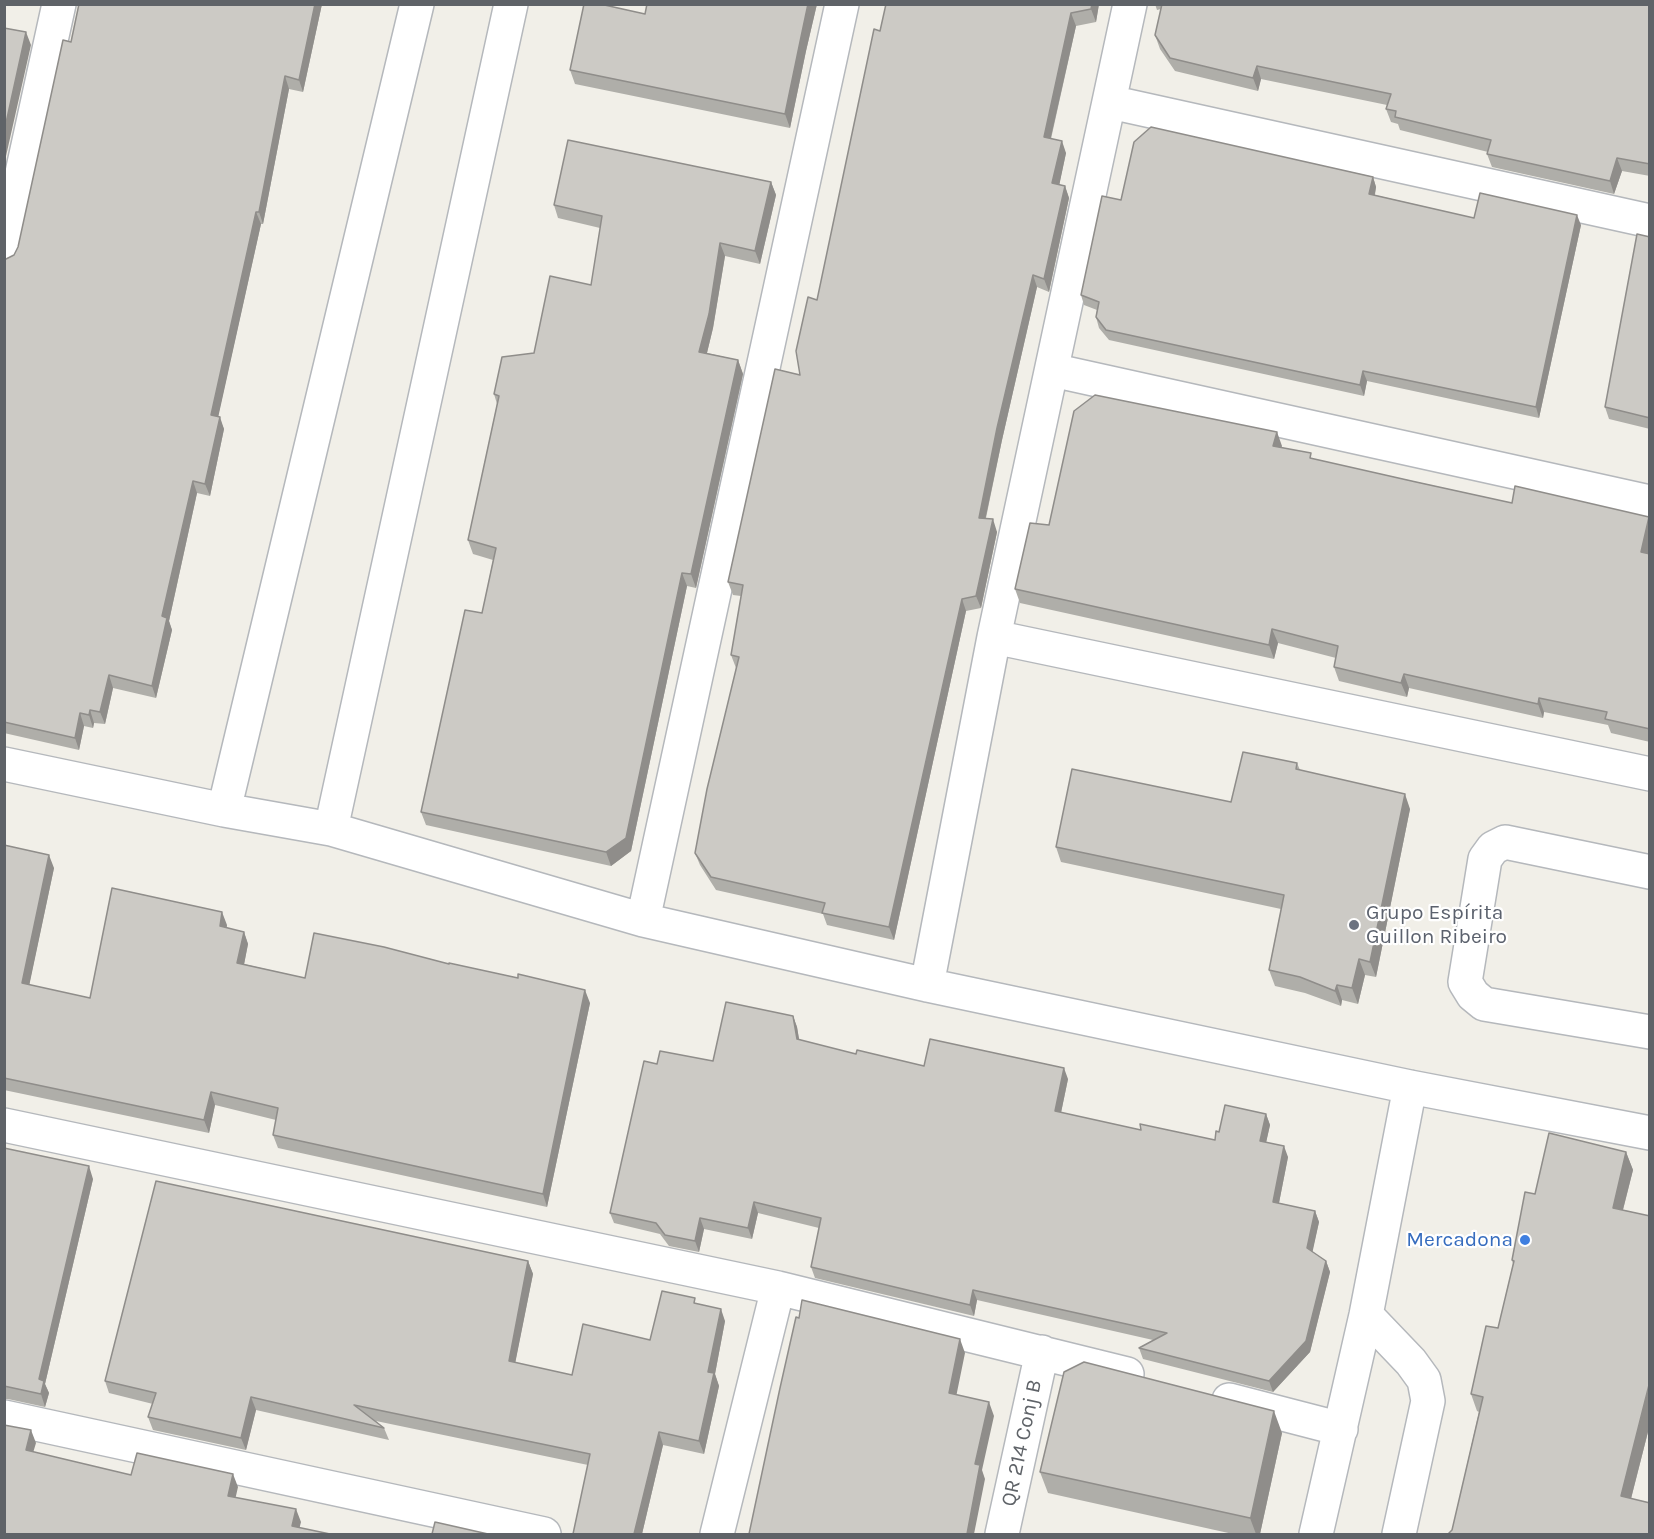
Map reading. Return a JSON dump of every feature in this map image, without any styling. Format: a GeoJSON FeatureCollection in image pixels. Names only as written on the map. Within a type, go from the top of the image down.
{"type":"FeatureCollection","features":[{"type":"Feature","properties":{"kind":"street"},"geometry":{"type":"LineString","coordinates":[[4,255],[59,4]]}},
{"type":"Feature","properties":{"kind":"street"},"geometry":{"type":"LineString","coordinates":[[224,810],[417,4]]}},
{"type":"Feature","properties":{"kind":"street"},"geometry":{"type":"LineString","coordinates":[[331,830],[511,4]]}},
{"type":"Feature","properties":{"kind":"street"},"geometry":{"type":"LineString","coordinates":[[643,920],[842,4]]}},
{"type":"Feature","properties":{"kind":"street"},"geometry":{"type":"LineString","coordinates":[[927,985],[994,637],[1130,4]]}},
{"type":"Feature","properties":{"kind":"street"},"geometry":{"type":"LineString","coordinates":[[1110,102],[1650,221]]}},
{"type":"Feature","properties":{"kind":"street"},"geometry":{"type":"LineString","coordinates":[[1052,370],[1650,502]]}},
{"type":"Feature","properties":{"kind":"street"},"geometry":{"type":"LineString","coordinates":[[994,637],[1650,774]]}},
{"type":"Feature","properties":{"kind":"street"},"geometry":{"type":"LineString","coordinates":[[4,764],[331,830],[643,920],[927,985],[1410,1087],[1650,1133]]}},
{"type":"Feature","properties":{"kind":"street"},"geometry":{"type":"LineString","coordinates":[[1650,872],[1505,842],[1493,848],[1485,859],[1465,982],[1473,996],[1484,1004],[1650,1032]]}},
{"type":"Feature","properties":{"kind":"street"},"geometry":{"type":"LineString","coordinates":[[1316,1534],[1366,1315],[1410,1087]]}},
{"type":"Feature","properties":{"kind":"street"},"geometry":{"type":"LineString","coordinates":[[4,1125],[778,1288],[1157,1382]]}},
{"type":"Feature","properties":{"kind":"street"},"geometry":{"type":"LineString","coordinates":[[717,1534],[778,1288]]}},
{"type":"Feature","properties":{"kind":"street"},"geometry":{"type":"LineString","coordinates":[[1366,1315],[1411,1362],[1424,1380],[1428,1401],[1399,1534]]}},
{"type":"Feature","properties":{"kind":"street","name":"QR 214 Conj B"},"geometry":{"type":"LineString","coordinates":[[1002,1534],[1042,1352]]}},
{"type":"Feature","properties":{"kind":"street"},"geometry":{"type":"LineString","coordinates":[[1203,1393],[1341,1429]]}},
{"type":"Feature","properties":{"kind":"street"},"geometry":{"type":"LineString","coordinates":[[4,1417],[544,1534]]}},
{"type":"Feature","properties":{"kind":"building"},"geometry":{"type":"Polygon","coordinates":[[[79,4],[315,4],[299,80],[285,76],[259,212],[256,212],[211,415],[220,417],[205,484],[193,481],[162,616],[167,618],[152,686],[109,675],[100,712],[90,710],[89,715],[80,713],[75,738],[4,722],[4,260],[14,255],[18,247],[63,40],[71,42],[79,4]]]}},
{"type":"Feature","properties":{"kind":"building"},"geometry":{"type":"Polygon","coordinates":[[[584,4],[600,4],[645,14],[647,4],[808,4],[785,114],[570,70],[584,4]]]}},
{"type":"Feature","properties":{"kind":"building"},"geometry":{"type":"Polygon","coordinates":[[[886,4],[1092,4],[1091,9],[1071,13],[1044,137],[1062,141],[1052,183],[1065,186],[1044,279],[1033,275],[997,428],[979,518],[993,519],[976,596],[962,599],[889,927],[822,913],[825,903],[711,877],[695,853],[707,789],[739,657],[731,655],[743,585],[728,582],[775,369],[800,375],[796,351],[808,297],[817,300],[874,29],[880,31],[886,4]]]}},
{"type":"Feature","properties":{"kind":"building"},"geometry":{"type":"Polygon","coordinates":[[[1162,4],[1650,4],[1650,164],[1617,158],[1610,181],[1487,154],[1491,140],[1395,117],[1396,111],[1386,109],[1391,94],[1257,66],[1253,78],[1170,58],[1155,35],[1162,4]]]}},
{"type":"Feature","properties":{"kind":"building"},"geometry":{"type":"Polygon","coordinates":[[[4,28],[26,32],[4,132],[4,28]]]}},
{"type":"Feature","properties":{"kind":"building"},"geometry":{"type":"Polygon","coordinates":[[[1151,127],[1373,177],[1369,194],[1474,218],[1480,193],[1577,215],[1536,407],[1363,371],[1360,385],[1106,330],[1096,317],[1099,302],[1081,295],[1102,196],[1121,200],[1134,142],[1151,127]]]}},
{"type":"Feature","properties":{"kind":"building"},"geometry":{"type":"Polygon","coordinates":[[[568,140],[771,182],[755,251],[720,243],[709,314],[699,352],[738,360],[691,574],[682,573],[626,838],[606,852],[421,812],[465,610],[482,613],[496,548],[468,540],[499,396],[494,394],[502,357],[534,353],[550,276],[591,285],[602,216],[554,205],[568,140]]]}},
{"type":"Feature","properties":{"kind":"building"},"geometry":{"type":"Polygon","coordinates":[[[1637,234],[1650,237],[1650,418],[1605,407],[1637,234]]]}},
{"type":"Feature","properties":{"kind":"building"},"geometry":{"type":"Polygon","coordinates":[[[1095,395],[1277,432],[1273,446],[1311,453],[1310,458],[1416,482],[1512,503],[1515,486],[1649,517],[1641,552],[1650,554],[1650,729],[1605,719],[1607,712],[1539,698],[1538,704],[1404,674],[1401,683],[1334,667],[1338,646],[1272,629],[1269,645],[1015,589],[1030,523],[1049,525],[1074,411],[1095,395]]]}},
{"type":"Feature","properties":{"kind":"building"},"geometry":{"type":"Polygon","coordinates":[[[1243,752],[1297,763],[1296,769],[1405,794],[1370,962],[1359,959],[1352,988],[1337,985],[1335,991],[1300,977],[1269,970],[1284,895],[1056,847],[1072,769],[1231,802],[1243,752]]]}},
{"type":"Feature","properties":{"kind":"building"},"geometry":{"type":"Polygon","coordinates":[[[4,845],[49,855],[22,983],[90,998],[112,888],[222,912],[220,926],[244,932],[237,963],[305,978],[314,933],[384,947],[449,964],[518,978],[518,974],[585,990],[543,1194],[273,1135],[278,1108],[211,1092],[204,1120],[4,1078],[4,845]]]}},
{"type":"Feature","properties":{"kind":"building"},"geometry":{"type":"Polygon","coordinates":[[[726,1002],[793,1016],[797,1039],[856,1054],[857,1050],[924,1066],[930,1039],[1064,1068],[1055,1111],[1141,1130],[1140,1124],[1215,1140],[1225,1105],[1266,1114],[1260,1141],[1284,1146],[1273,1202],[1315,1211],[1307,1248],[1326,1261],[1306,1341],[1269,1381],[1139,1348],[1167,1333],[973,1290],[970,1305],[811,1267],[821,1218],[754,1202],[748,1228],[700,1218],[695,1241],[665,1235],[656,1223],[610,1213],[644,1061],[657,1064],[660,1051],[713,1061],[726,1002]]]}},
{"type":"Feature","properties":{"kind":"building"},"geometry":{"type":"Polygon","coordinates":[[[1549,1133],[1626,1152],[1613,1208],[1650,1216],[1650,1381],[1621,1496],[1650,1503],[1650,1534],[1448,1534],[1452,1530],[1483,1397],[1471,1394],[1486,1326],[1498,1328],[1514,1261],[1512,1260],[1525,1192],[1535,1194],[1549,1133]]]}},
{"type":"Feature","properties":{"kind":"building"},"geometry":{"type":"Polygon","coordinates":[[[4,1148],[89,1166],[39,1379],[44,1381],[41,1394],[4,1386],[4,1148]]]}},
{"type":"Feature","properties":{"kind":"building"},"geometry":{"type":"Polygon","coordinates":[[[156,1181],[528,1261],[509,1361],[572,1375],[583,1324],[650,1340],[662,1291],[695,1298],[694,1303],[721,1309],[708,1372],[714,1373],[699,1441],[659,1432],[634,1534],[573,1534],[590,1454],[354,1405],[384,1428],[251,1397],[241,1438],[148,1417],[156,1393],[105,1381],[156,1181]]]}},
{"type":"Feature","properties":{"kind":"building"},"geometry":{"type":"Polygon","coordinates":[[[802,1300],[960,1339],[949,1393],[989,1402],[975,1464],[980,1465],[967,1534],[749,1534],[796,1317],[799,1318],[802,1300]]]}},
{"type":"Feature","properties":{"kind":"building"},"geometry":{"type":"Polygon","coordinates":[[[1084,1362],[1274,1411],[1251,1517],[1040,1472],[1064,1372],[1084,1362]]]}},
{"type":"Feature","properties":{"kind":"building"},"geometry":{"type":"Polygon","coordinates":[[[4,1425],[31,1430],[26,1450],[131,1475],[137,1453],[233,1474],[228,1496],[296,1509],[292,1526],[330,1534],[4,1534],[4,1425]]]}},
{"type":"Feature","properties":{"kind":"building"},"geometry":{"type":"Polygon","coordinates":[[[435,1522],[488,1534],[432,1534],[435,1522]]]}},
{"type":"Feature","properties":{"kind":"place","name":"Grupo Espírita Guillon Ribeiro"},"geometry":{"type":"Point","coordinates":[1354,925]}},
{"type":"Feature","properties":{"kind":"place","name":"Mercadona"},"geometry":{"type":"Point","coordinates":[1525,1240]}}]}
